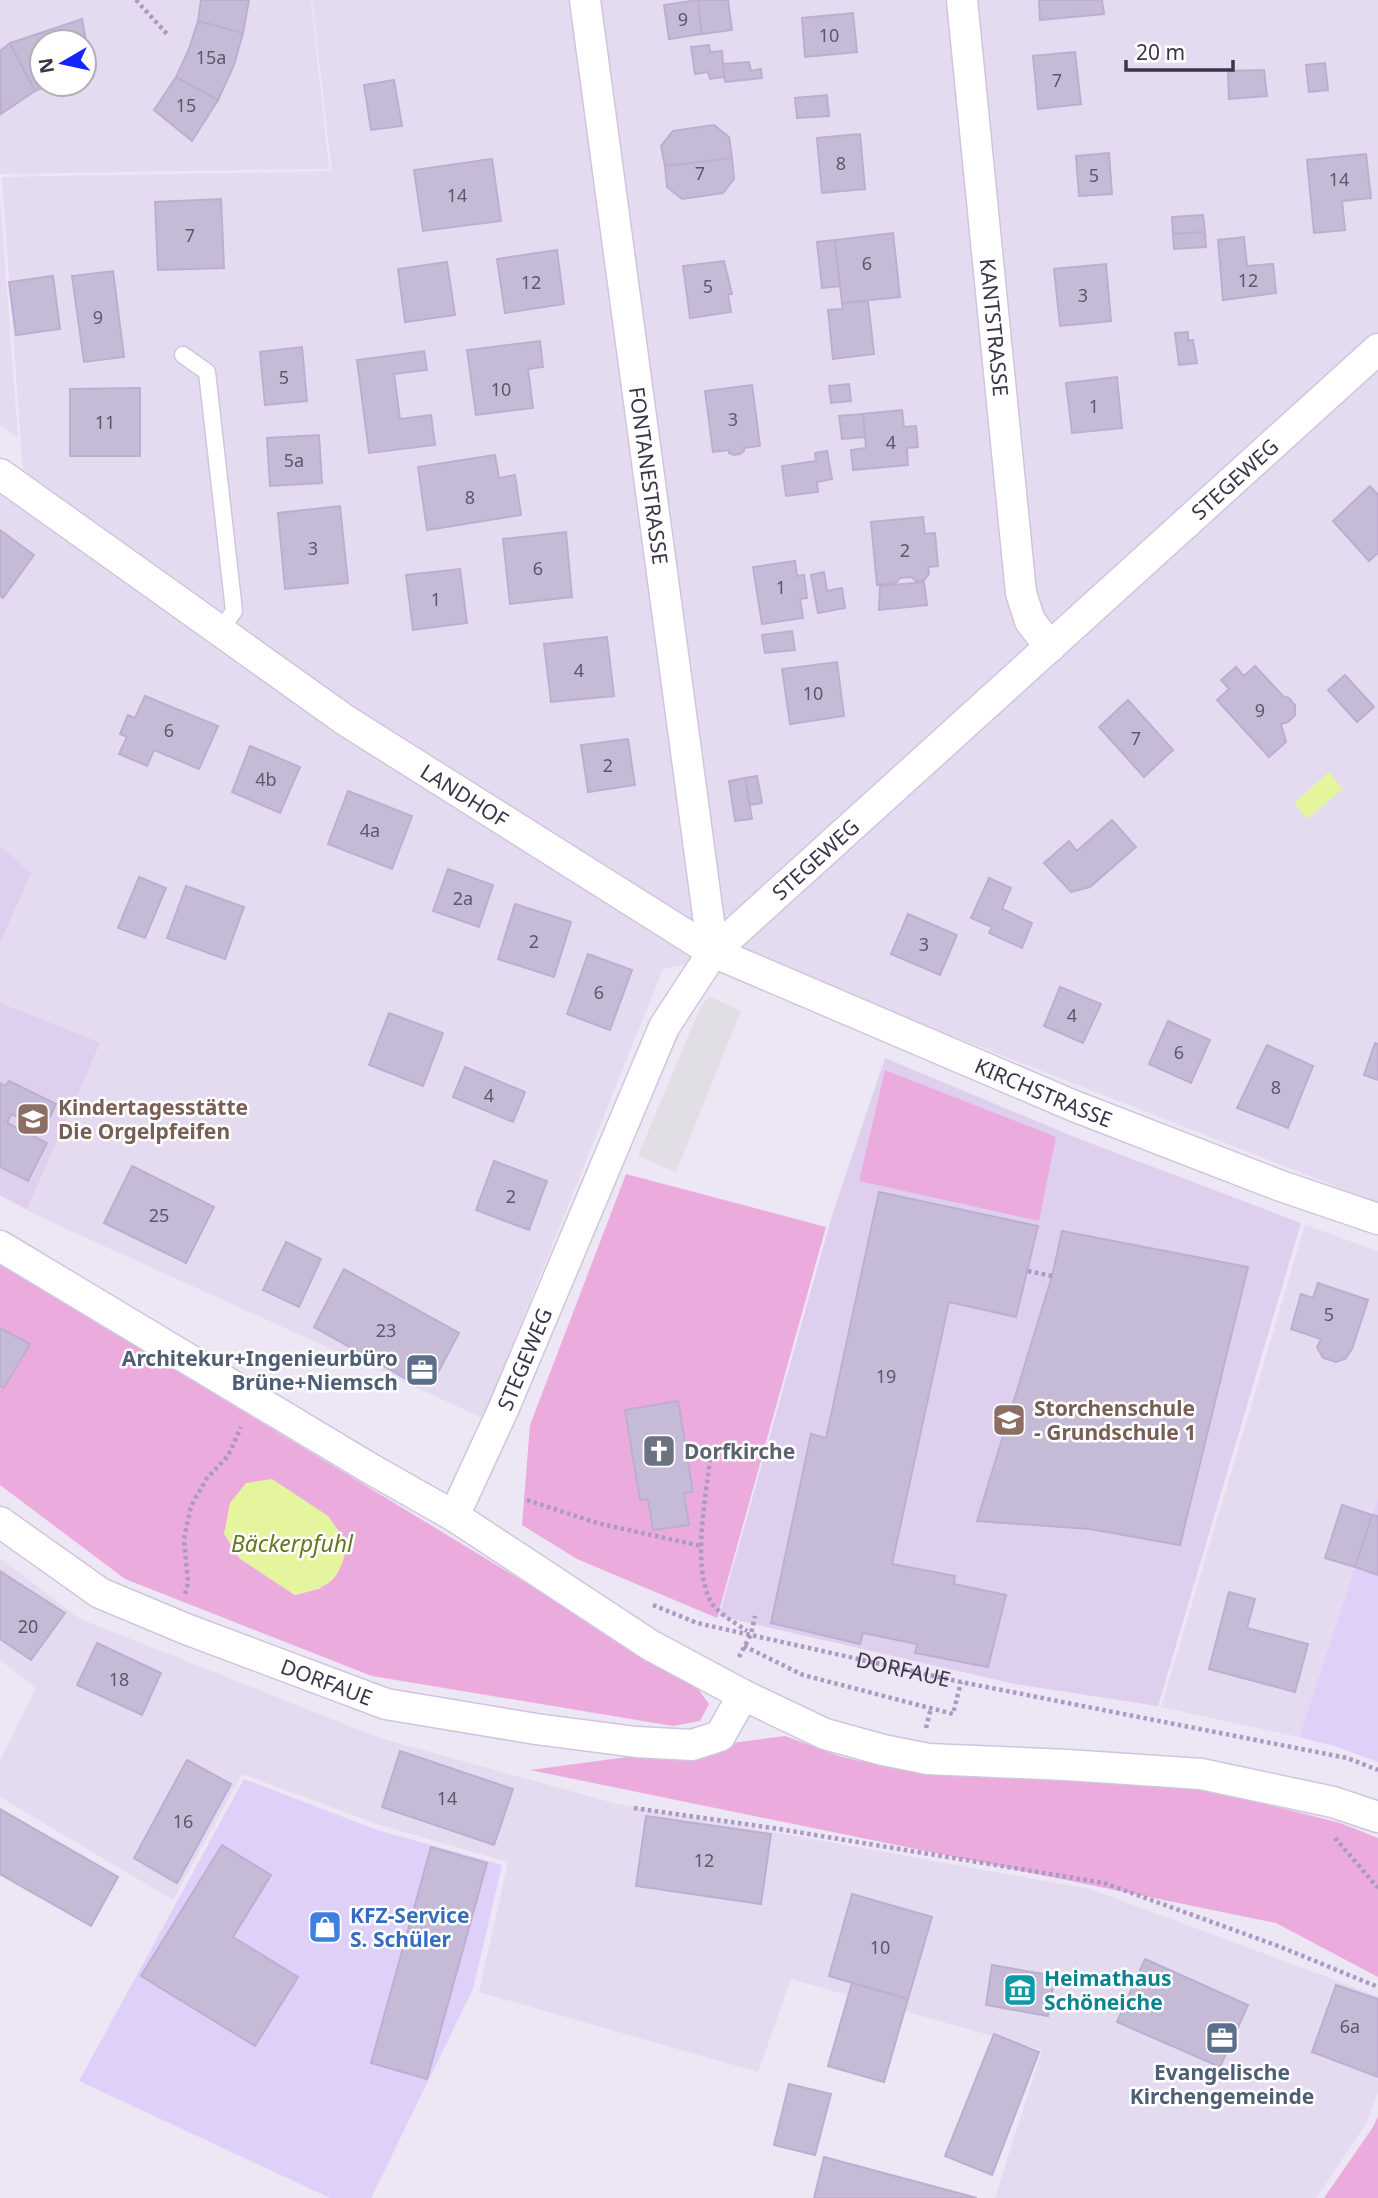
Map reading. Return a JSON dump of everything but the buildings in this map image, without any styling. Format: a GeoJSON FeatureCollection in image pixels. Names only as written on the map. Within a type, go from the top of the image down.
{"type":"FeatureCollection","features":[{"type":"Feature","properties":{"kind":"street","name":"FONTANESTRASSE"},"geometry":{"type":"LineString","coordinates":[[585,0],[713,952]]}},
{"type":"Feature","properties":{"kind":"street","name":"KANTSTRASSE"},"geometry":{"type":"LineString","coordinates":[[962,0],[1021,593],[1030,621],[1050,647]]}},
{"type":"Feature","properties":{"kind":"street","name":"STEGEWEG"},"geometry":{"type":"LineString","coordinates":[[454,1516],[503,1410],[664,1027],[713,952],[1378,349]]}},
{"type":"Feature","properties":{"kind":"street","name":"LANDHOF"},"geometry":{"type":"LineString","coordinates":[[0,474],[345,720],[713,952]]}},
{"type":"Feature","properties":{"kind":"street","name":"KIRCHSTRASSE"},"geometry":{"type":"LineString","coordinates":[[713,952],[1074,1106],[1278,1185],[1378,1219]]}},
{"type":"Feature","properties":{"kind":"street"},"geometry":{"type":"LineString","coordinates":[[0,1245],[371,1469],[454,1516],[650,1645],[743,1695],[825,1734],[917,1758],[1201,1774],[1333,1802],[1378,1817]]}},
{"type":"Feature","properties":{"kind":"street","name":"DORFAUE"},"geometry":{"type":"LineString","coordinates":[[0,1522],[100,1593],[186,1629],[386,1704],[536,1729],[636,1742],[692,1745],[720,1736],[743,1695]]}},
{"type":"Feature","properties":{"kind":"lane"},"geometry":{"type":"LineString","coordinates":[[183,355],[207,372],[234,611],[220,631]]}},
{"type":"Feature","properties":{"kind":"path"},"geometry":{"type":"LineString","coordinates":[[136,0],[167,34]]}},
{"type":"Feature","properties":{"kind":"path"},"geometry":{"type":"LineString","coordinates":[[1028,1271],[1052,1276]]}},
{"type":"Feature","properties":{"kind":"path"},"geometry":{"type":"LineString","coordinates":[[186,1629],[181,1610],[188,1583],[184,1539],[191,1506],[207,1478],[228,1456],[255,1398]]}},
{"type":"Feature","properties":{"kind":"path"},"geometry":{"type":"LineString","coordinates":[[710,1459],[701,1546],[701,1566],[710,1602],[751,1634],[755,1616]]}},
{"type":"Feature","properties":{"kind":"path"},"geometry":{"type":"LineString","coordinates":[[527,1500],[597,1523],[701,1546]]}},
{"type":"Feature","properties":{"kind":"path","name":"DORFAUE"},"geometry":{"type":"LineString","coordinates":[[650,1604],[697,1623],[961,1682],[1347,1758],[1378,1770]]}},
{"type":"Feature","properties":{"kind":"path"},"geometry":{"type":"LineString","coordinates":[[744,1646],[803,1675],[953,1714],[961,1682]]}},
{"type":"Feature","properties":{"kind":"path"},"geometry":{"type":"LineString","coordinates":[[634,1808],[779,1829],[1104,1883],[1281,1947],[1378,1987]]}},
{"type":"Feature","properties":{"kind":"path"},"geometry":{"type":"LineString","coordinates":[[1334,1837],[1378,1888]]}},
{"type":"Feature","properties":{"kind":"shaded area"},"geometry":{"type":"Polygon","coordinates":[[[0,0],[311,0],[329,169],[0,174],[0,0]]]}},
{"type":"Feature","properties":{"kind":"shaded area"},"geometry":{"type":"Polygon","coordinates":[[[312,0],[1378,0],[1378,1203],[744,954],[663,969],[483,1418],[40,1217],[0,1196],[0,484],[25,503],[2,177],[332,171],[312,0]]]}},
{"type":"Feature","properties":{"kind":"shaded area"},"geometry":{"type":"Polygon","coordinates":[[[0,197],[18,438],[0,425],[0,197]]]}},
{"type":"Feature","properties":{"kind":"shaded area"},"geometry":{"type":"Polygon","coordinates":[[[0,846],[31,873],[0,943],[0,846]]]}},
{"type":"Feature","properties":{"kind":"shaded area"},"geometry":{"type":"Polygon","coordinates":[[[709,996],[741,1011],[676,1172],[638,1156],[700,1008],[709,996]]]}},
{"type":"Feature","properties":{"kind":"shaded area","name":"Kindertagesstätte Die Orgelpfeifen"},"geometry":{"type":"Polygon","coordinates":[[[0,1003],[100,1043],[27,1209],[0,1195],[0,1003]]]}},
{"type":"Feature","properties":{"kind":"shaded area","name":"Storchenschule - Grundschule 1"},"geometry":{"type":"Polygon","coordinates":[[[885,1058],[1077,1138],[1301,1223],[1158,1706],[1015,1684],[719,1616],[832,1216],[885,1058]]]}},
{"type":"Feature","properties":{"kind":"shaded area"},"geometry":{"type":"Polygon","coordinates":[[[885,1070],[1056,1137],[1039,1221],[859,1181],[885,1070]]]}},
{"type":"Feature","properties":{"kind":"shaded area"},"geometry":{"type":"Polygon","coordinates":[[[626,1174],[826,1227],[717,1618],[577,1559],[522,1525],[530,1425],[626,1174]]]}},
{"type":"Feature","properties":{"kind":"shaded area"},"geometry":{"type":"Polygon","coordinates":[[[1305,1225],[1378,1251],[1378,1498],[1299,1737],[1161,1707],[1305,1225]]]}},
{"type":"Feature","properties":{"kind":"shaded area"},"geometry":{"type":"Polygon","coordinates":[[[0,1264],[696,1686],[709,1704],[700,1721],[673,1726],[372,1676],[125,1579],[0,1485],[0,1264]],[[239,1558],[295,1595],[322,1588],[239,1558]]]}},
{"type":"Feature","properties":{"kind":"shaded area"},"geometry":{"type":"Polygon","coordinates":[[[1378,1498],[1378,1762],[1335,1746],[1299,1737],[1378,1498]]]}},
{"type":"Feature","properties":{"kind":"shaded area"},"geometry":{"type":"Polygon","coordinates":[[[0,1558],[80,1619],[380,1738],[617,1804],[1090,1889],[1378,1996],[1378,2092],[1366,2124],[1316,2198],[995,2198],[1042,2050],[791,1979],[758,2072],[479,1992],[508,1862],[377,1824],[242,1774],[173,1900],[0,1797],[0,1761],[36,1688],[0,1660],[0,1558]]]}},
{"type":"Feature","properties":{"kind":"shaded area"},"geometry":{"type":"Polygon","coordinates":[[[785,1736],[842,1757],[888,1767],[1202,1788],[1340,1823],[1378,1838],[1378,1977],[1276,1923],[530,1770],[785,1736]]]}},
{"type":"Feature","properties":{"kind":"shaded area","name":"KFZ-Service S. Schüler"},"geometry":{"type":"Polygon","coordinates":[[[244,1779],[377,1830],[502,1865],[473,1989],[371,2198],[330,2198],[79,2081],[244,1779]]]}},
{"type":"Feature","properties":{"kind":"shaded area"},"geometry":{"type":"Polygon","coordinates":[[[1378,2116],[1378,2198],[1324,2198],[1373,2127],[1378,2116]]]}},
{"type":"Feature","properties":{"kind":"water"},"geometry":{"type":"Polygon","coordinates":[[[1329,772],[1343,789],[1307,819],[1294,803],[1329,772]]]}},
{"type":"Feature","properties":{"kind":"water","name":"Bäckerpfuhl"},"geometry":{"type":"Polygon","coordinates":[[[272,1479],[328,1516],[348,1544],[337,1574],[317,1589],[295,1595],[239,1558],[224,1534],[230,1503],[246,1483],[272,1479]]]}},
{"type":"Feature","properties":{"kind":"place","name":"Kindertagesstätte Die Orgelpfeifen"},"geometry":{"type":"Point","coordinates":[33,1119]}},
{"type":"Feature","properties":{"kind":"place","name":"Architekur+Ingenieurbüro Brüne+Niemsch"},"geometry":{"type":"Point","coordinates":[422,1370]}},
{"type":"Feature","properties":{"kind":"place","name":"Storchenschule - Grundschule 1"},"geometry":{"type":"Point","coordinates":[1009,1420]}},
{"type":"Feature","properties":{"kind":"place","name":"Dorfkirche"},"geometry":{"type":"Point","coordinates":[659,1451]}},
{"type":"Feature","properties":{"kind":"place","name":"KFZ-Service S. Schüler"},"geometry":{"type":"Point","coordinates":[325,1927]}},
{"type":"Feature","properties":{"kind":"place","name":"Heimathaus Schöneiche"},"geometry":{"type":"Point","coordinates":[1020,1990]}},
{"type":"Feature","properties":{"kind":"place","name":"Evangelische Kirchengemeinde"},"geometry":{"type":"Point","coordinates":[1222,2038]}}]}
